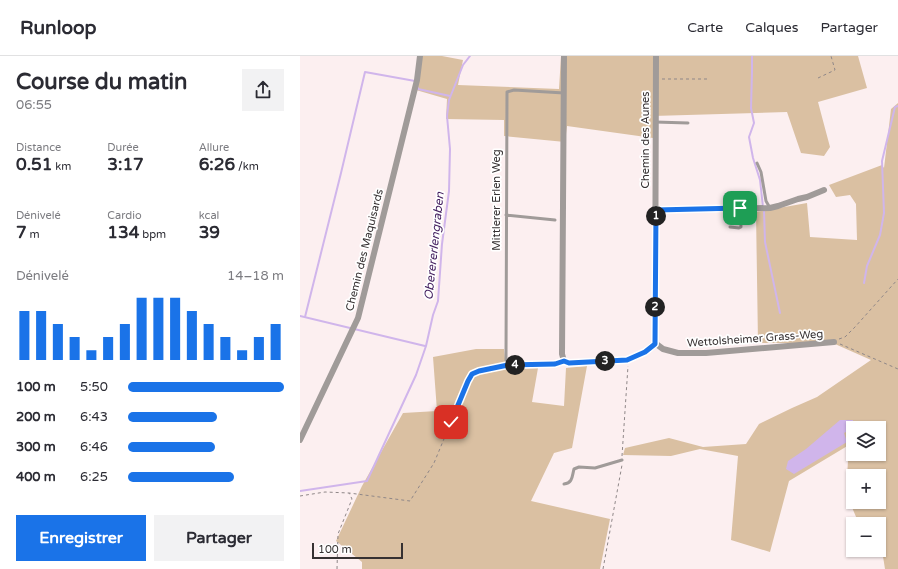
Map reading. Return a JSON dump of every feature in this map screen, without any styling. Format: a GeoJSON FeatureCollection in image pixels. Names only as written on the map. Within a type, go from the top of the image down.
{"type":"FeatureCollection","features":[{"type":"Feature","properties":{"kind":"street","name":"Chemin des Maquisards"},"geometry":{"type":"LineString","coordinates":[[300,440],[358,318],[416,80],[420,56]]}},
{"type":"Feature","properties":{"kind":"street"},"geometry":{"type":"LineString","coordinates":[[564,56],[562,354],[564,361],[569,363],[627,360],[645,352],[655,344]]}},
{"type":"Feature","properties":{"kind":"street","name":"Chemin des Aunes"},"geometry":{"type":"LineString","coordinates":[[655,344],[656,56]]}},
{"type":"Feature","properties":{"kind":"street"},"geometry":{"type":"LineString","coordinates":[[656,210],[770,208],[807,197],[824,190]]}},
{"type":"Feature","properties":{"kind":"street","name":"Wettolsheimer Grass-Weg"},"geometry":{"type":"LineString","coordinates":[[655,344],[663,349],[678,353],[706,353],[834,342]]}},
{"type":"Feature","properties":{"kind":"lane","name":"Mittlerer Erlen Weg"},"geometry":{"type":"LineString","coordinates":[[508,365],[506,360],[507,92],[514,90],[564,93]]}},
{"type":"Feature","properties":{"kind":"lane"},"geometry":{"type":"LineString","coordinates":[[655,122],[688,123]]}},
{"type":"Feature","properties":{"kind":"lane"},"geometry":{"type":"LineString","coordinates":[[757,163],[761,172],[766,201],[770,208]]}},
{"type":"Feature","properties":{"kind":"lane"},"geometry":{"type":"LineString","coordinates":[[730,227],[740,227],[740,208]]}},
{"type":"Feature","properties":{"kind":"lane"},"geometry":{"type":"LineString","coordinates":[[506,215],[555,220]]}},
{"type":"Feature","properties":{"kind":"lane"},"geometry":{"type":"LineString","coordinates":[[508,365],[555,364],[564,361]]}},
{"type":"Feature","properties":{"kind":"lane"},"geometry":{"type":"LineString","coordinates":[[564,484],[568,484],[570,482],[574,469],[579,467],[595,468],[622,460]]}},
{"type":"Feature","properties":{"kind":"path"},"geometry":{"type":"LineString","coordinates":[[818,78],[835,70],[831,56]]}},
{"type":"Feature","properties":{"kind":"path"},"geometry":{"type":"LineString","coordinates":[[655,79],[708,78]]}},
{"type":"Feature","properties":{"kind":"path","name":"Wettolsheimer Grass-Weg"},"geometry":{"type":"LineString","coordinates":[[834,342],[845,337],[855,327],[898,278]]}},
{"type":"Feature","properties":{"kind":"path","name":"Wettolsheimer Grass-Weg"},"geometry":{"type":"LineString","coordinates":[[834,342],[898,369]]}},
{"type":"Feature","properties":{"kind":"path"},"geometry":{"type":"LineString","coordinates":[[300,496],[325,492],[349,493],[410,501],[434,463],[472,374],[479,371],[508,365]]}},
{"type":"Feature","properties":{"kind":"path"},"geometry":{"type":"LineString","coordinates":[[337,569],[338,534],[352,499],[349,493]]}},
{"type":"Feature","properties":{"kind":"shaded area"},"geometry":{"type":"Polygon","coordinates":[[[419,56],[442,56],[463,60],[458,85],[559,89],[561,56],[858,56],[867,88],[818,102],[830,147],[824,156],[801,153],[787,112],[653,116],[653,138],[567,126],[565,142],[504,136],[504,120],[446,119],[447,99],[416,90],[419,56]]]}},
{"type":"Feature","properties":{"kind":"shaded area"},"geometry":{"type":"Polygon","coordinates":[[[898,103],[898,569],[885,569],[883,557],[886,557],[886,517],[856,517],[853,509],[886,509],[886,469],[848,469],[848,461],[886,461],[886,421],[846,421],[846,447],[789,481],[770,552],[731,540],[738,456],[700,449],[671,456],[623,455],[625,448],[669,438],[703,447],[746,444],[759,424],[817,397],[871,360],[835,344],[758,343],[756,212],[807,203],[810,237],[857,240],[856,204],[850,195],[836,197],[829,185],[882,165],[884,168],[891,109],[898,103]]]}},
{"type":"Feature","properties":{"kind":"shaded area"},"geometry":{"type":"Polygon","coordinates":[[[476,349],[504,349],[506,369],[538,368],[532,402],[564,406],[566,368],[587,366],[572,448],[554,453],[531,501],[610,519],[600,569],[362,569],[362,562],[336,541],[362,486],[403,413],[437,411],[433,357],[476,349]]]}},
{"type":"Feature","properties":{"kind":"shaded area"},"geometry":{"type":"Polygon","coordinates":[[[840,420],[853,420],[846,421],[846,432],[844,433],[846,443],[794,474],[786,469],[788,461],[806,449],[840,420]]]}},
{"type":"Feature","properties":{"kind":"waterway","name":"Oberererlengraben"},"geometry":{"type":"LineString","coordinates":[[300,491],[367,481],[416,375],[426,346],[433,315],[438,301],[442,244],[449,191],[450,149],[447,116],[449,100],[463,65],[470,56]]}},
{"type":"Feature","properties":{"kind":"waterway"},"geometry":{"type":"LineString","coordinates":[[752,56],[751,108],[754,123],[749,137],[753,158],[760,180],[763,207]]}},
{"type":"Feature","properties":{"kind":"waterway"},"geometry":{"type":"LineString","coordinates":[[305,317],[365,72],[415,81]]}},
{"type":"Feature","properties":{"kind":"waterway"},"geometry":{"type":"LineString","coordinates":[[418,88],[450,96]]}},
{"type":"Feature","properties":{"kind":"waterway"},"geometry":{"type":"LineString","coordinates":[[864,283],[867,266],[880,235],[884,213],[882,161],[895,107],[898,106]]}},
{"type":"Feature","properties":{"kind":"waterway"},"geometry":{"type":"LineString","coordinates":[[764,210],[765,242],[780,313]]}},
{"type":"Feature","properties":{"kind":"waterway"},"geometry":{"type":"LineString","coordinates":[[300,316],[425,346]]}},
{"type":"Feature","properties":{"kind":"route"},"geometry":{"type":"LineString","coordinates":[[451,422],[468,381],[472,374],[479,371],[508,365],[555,364],[564,361],[569,363],[627,360],[645,352],[655,344],[656,210],[740,208]]}}]}
